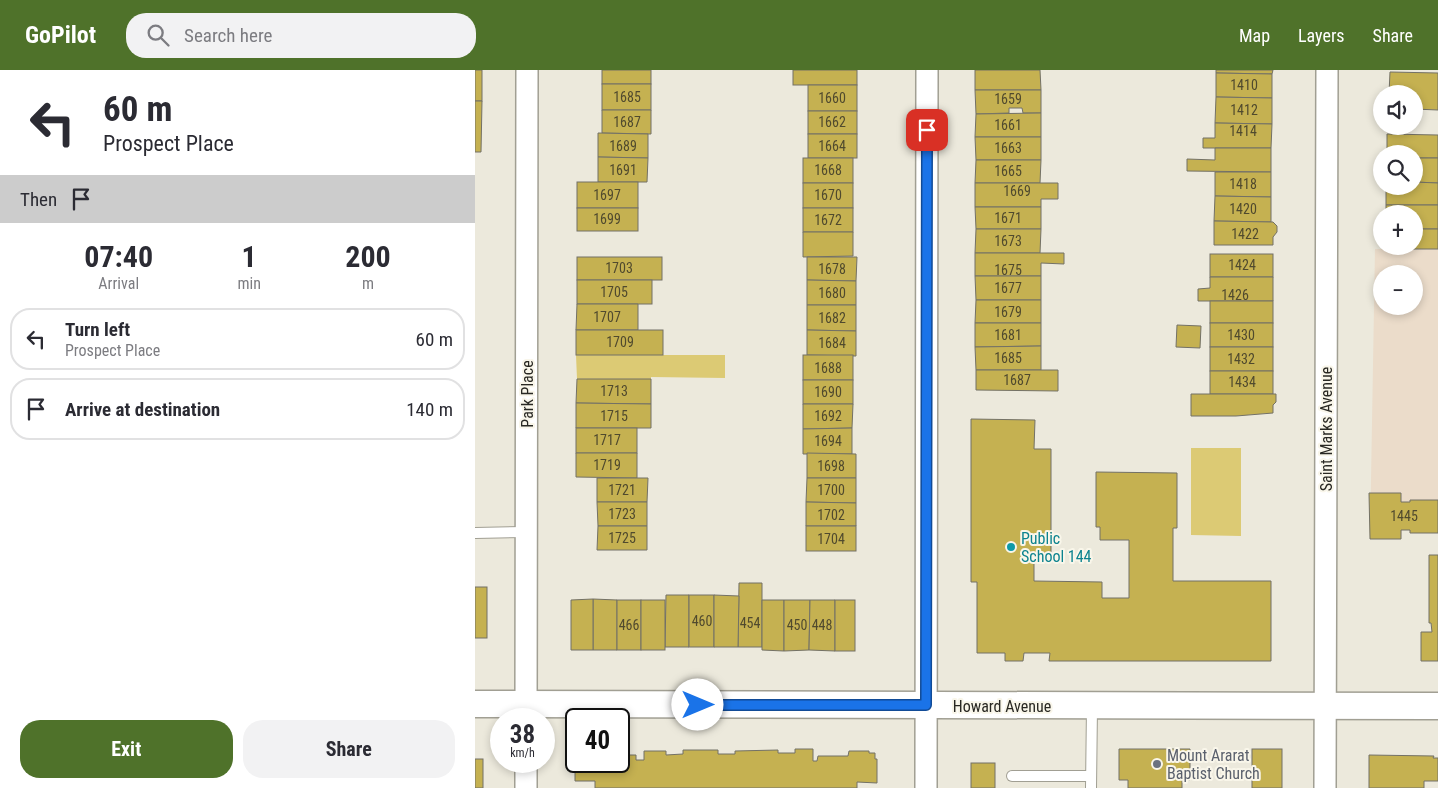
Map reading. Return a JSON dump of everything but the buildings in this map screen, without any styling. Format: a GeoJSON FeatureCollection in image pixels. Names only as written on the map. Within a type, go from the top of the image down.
{"type":"FeatureCollection","features":[{"type":"Feature","properties":{"kind":"street","name":"Park Place"},"geometry":{"type":"LineString","coordinates":[[526,708],[527,70]]}},
{"type":"Feature","properties":{"kind":"street"},"geometry":{"type":"LineString","coordinates":[[926,788],[927,70]]}},
{"type":"Feature","properties":{"kind":"street","name":"Saint Marks Avenue"},"geometry":{"type":"LineString","coordinates":[[1325,788],[1327,70]]}},
{"type":"Feature","properties":{"kind":"street","name":"Howard Avenue"},"geometry":{"type":"LineString","coordinates":[[475,704],[500,708]]}},
{"type":"Feature","properties":{"kind":"street","name":"Howard Avenue"},"geometry":{"type":"LineString","coordinates":[[555,711],[926,705],[1438,706]]}},
{"type":"Feature","properties":{"kind":"street"},"geometry":{"type":"LineString","coordinates":[[526,773],[526,788]]}},
{"type":"Feature","properties":{"kind":"lane"},"geometry":{"type":"LineString","coordinates":[[475,533],[527,532]]}},
{"type":"Feature","properties":{"kind":"lane"},"geometry":{"type":"LineString","coordinates":[[1091,788],[1092,706]]}},
{"type":"Feature","properties":{"kind":"lane"},"geometry":{"type":"LineString","coordinates":[[1012,776],[1091,776]]}},
{"type":"Feature","properties":{"kind":"shaded area"},"geometry":{"type":"Polygon","coordinates":[[[1423,249],[1438,249],[1438,533],[1410,533],[1409,530],[1402,530],[1401,539],[1370,539],[1374,315],[1423,315],[1423,265],[1375,265],[1375,255],[1423,255],[1423,249]]]}},
{"type":"Feature","properties":{"kind":"shaded area"},"geometry":{"type":"Polygon","coordinates":[[[576,355],[725,355],[725,378],[577,379],[576,355]]]}},
{"type":"Feature","properties":{"kind":"shaded area"},"geometry":{"type":"Polygon","coordinates":[[[1191,448],[1241,448],[1241,536],[1191,535],[1191,448]]]}},
{"type":"Feature","properties":{"kind":"place","name":"Public School 144"},"geometry":{"type":"Point","coordinates":[1011,547]}},
{"type":"Feature","properties":{"kind":"place","name":"Mount Ararat Baptist Church"},"geometry":{"type":"Point","coordinates":[1157,764]}},
{"type":"Feature","properties":{"kind":"route"},"geometry":{"type":"LineString","coordinates":[[698,705],[926,705],[927,130]]}}]}
